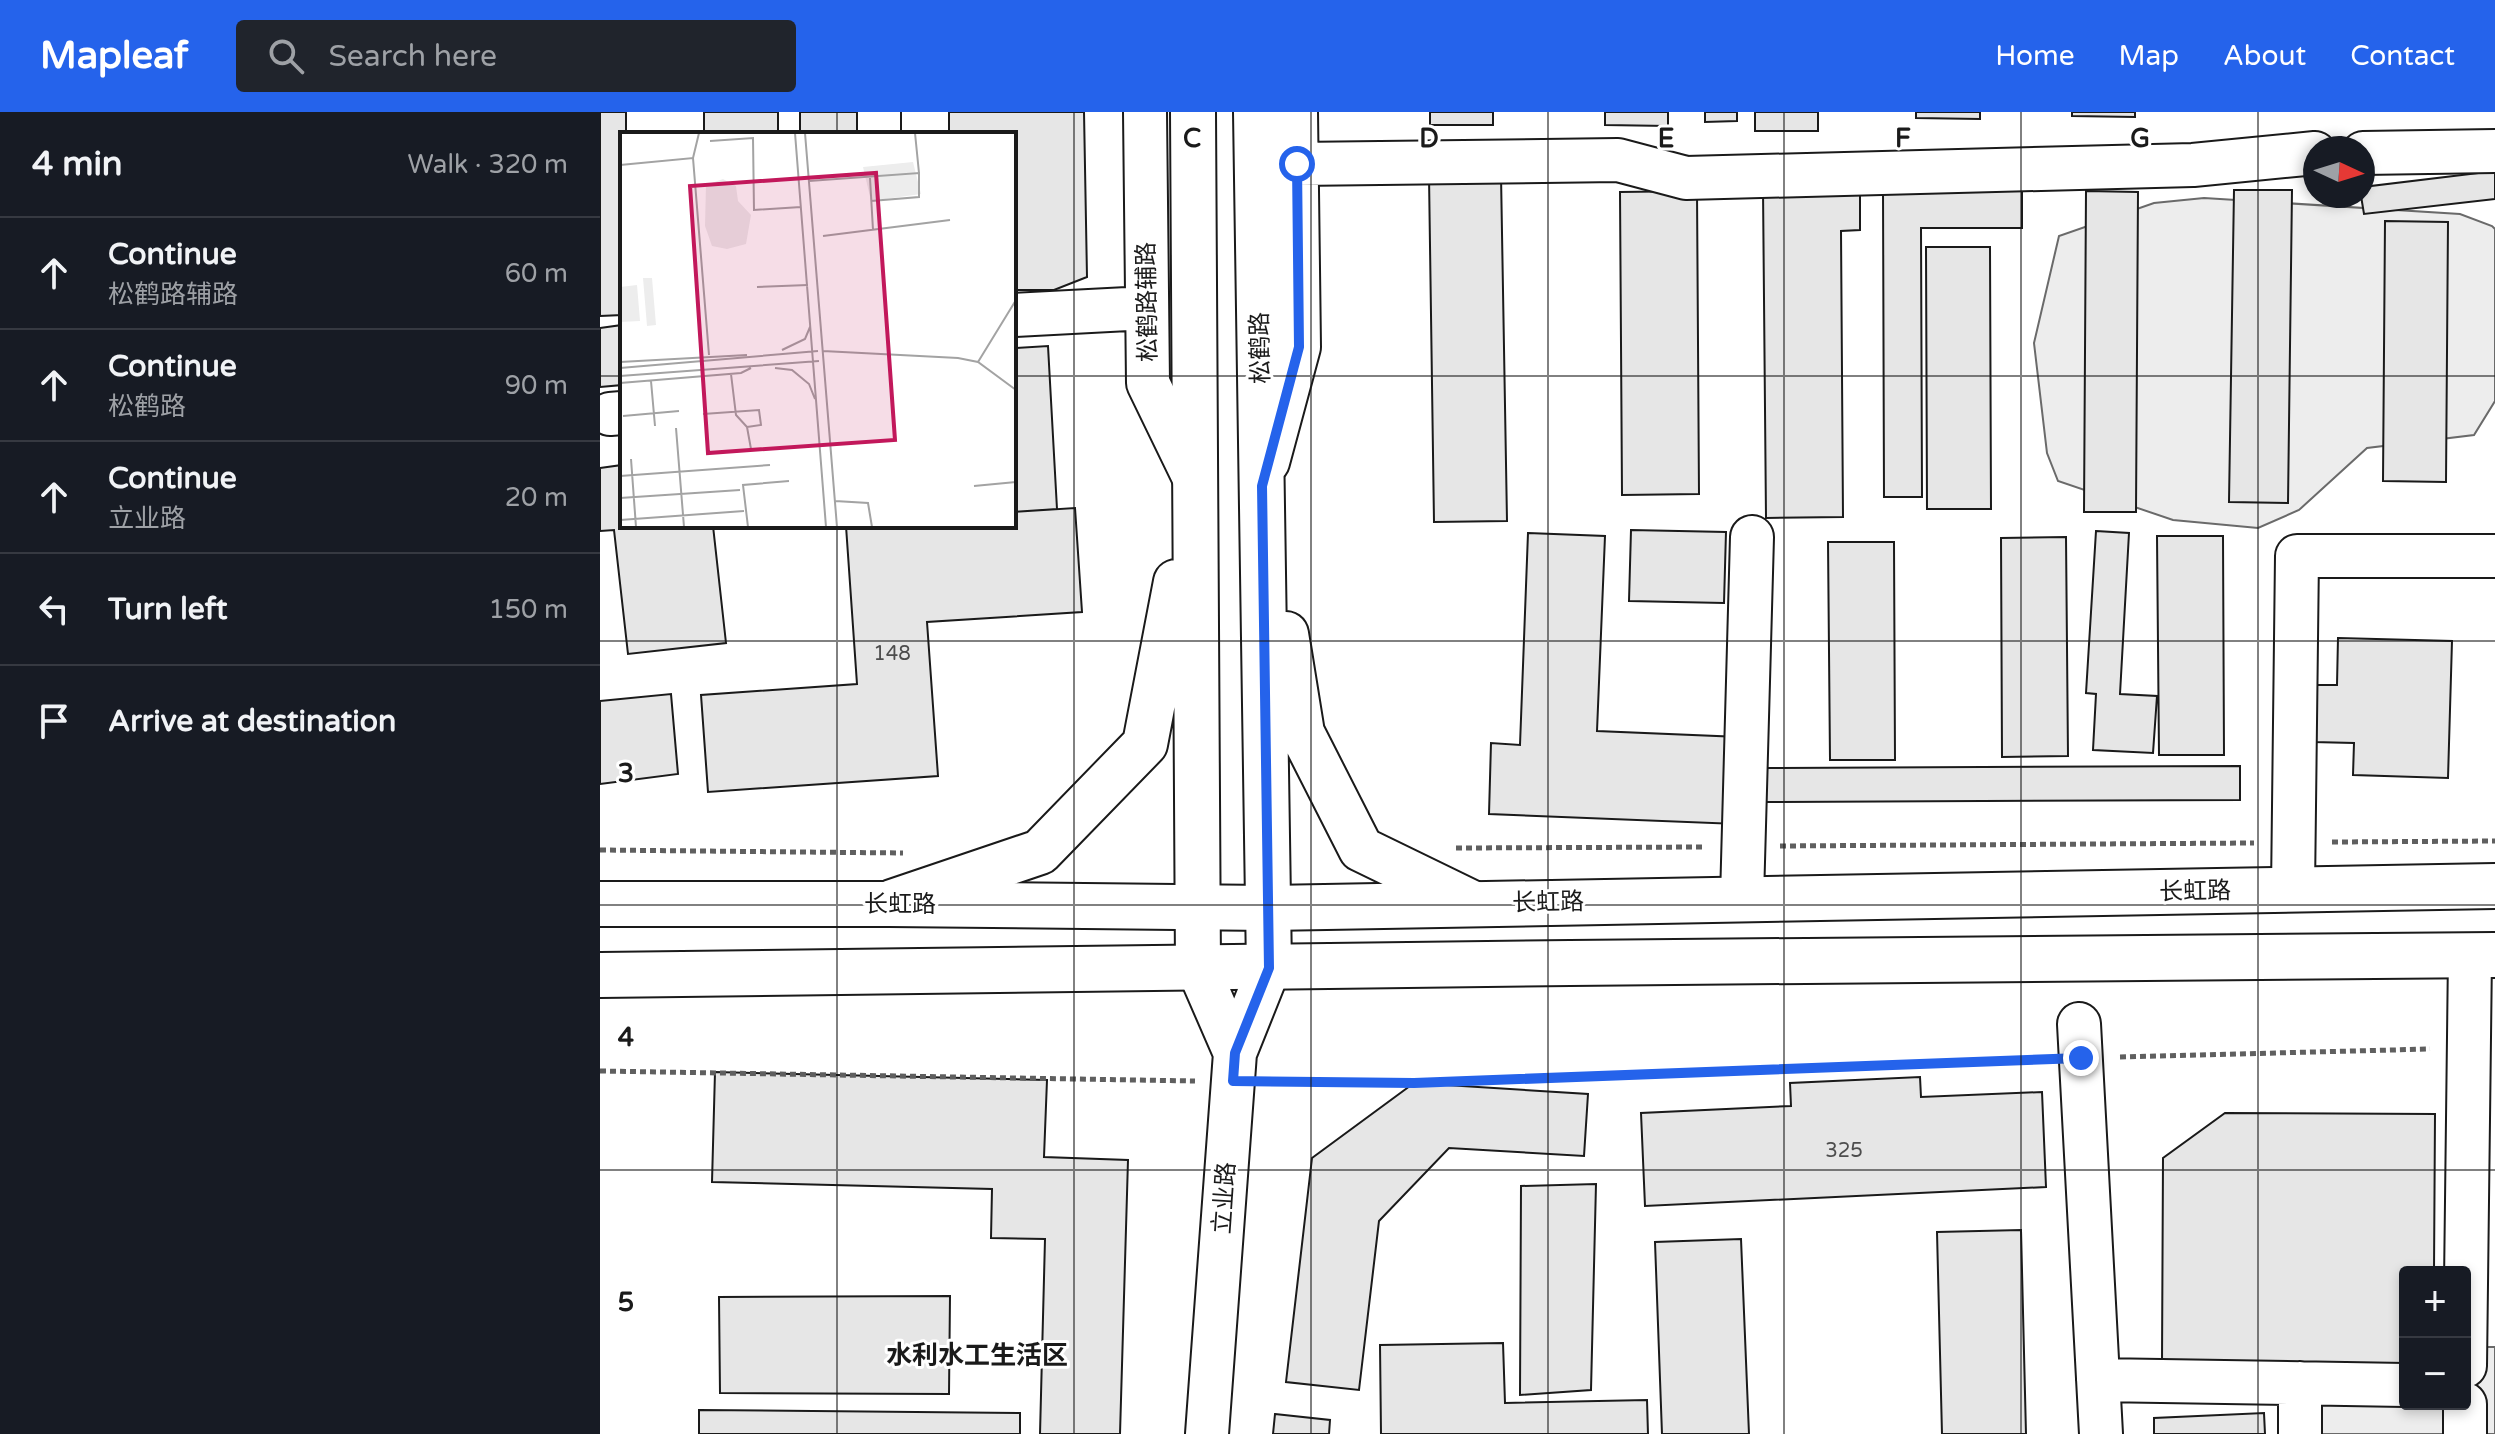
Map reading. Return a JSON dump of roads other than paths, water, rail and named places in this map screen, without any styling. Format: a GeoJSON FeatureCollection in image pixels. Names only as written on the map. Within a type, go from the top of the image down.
{"type":"FeatureCollection","features":[{"type":"Feature","properties":{"kind":"main road"},"geometry":{"type":"LineString","coordinates":[[1193,112],[1198,968]]}},
{"type":"Feature","properties":{"kind":"main road","name":"松鹤路"},"geometry":{"type":"LineString","coordinates":[[1256,112],[1269,968]]}},
{"type":"Feature","properties":{"kind":"main road"},"geometry":{"type":"LineString","coordinates":[[889,904],[1040,852],[1145,744],[1196,482]]}},
{"type":"Feature","properties":{"kind":"main road"},"geometry":{"type":"LineString","coordinates":[[1262,486],[1302,733],[1361,849],[1472,903]]}},
{"type":"Feature","properties":{"kind":"main road","name":"长虹路"},"geometry":{"type":"LineString","coordinates":[[600,904],[1268,908],[2495,886]]}},
{"type":"Feature","properties":{"kind":"main road"},"geometry":{"type":"LineString","coordinates":[[600,975],[2483,955]]}},
{"type":"Feature","properties":{"kind":"street","name":"松鹤路辅路"},"geometry":{"type":"LineString","coordinates":[[1145,112],[1148,383],[1196,482]]}},
{"type":"Feature","properties":{"kind":"street"},"geometry":{"type":"LineString","coordinates":[[1262,486],[1299,347],[1296,112]]}},
{"type":"Feature","properties":{"kind":"street"},"geometry":{"type":"LineString","coordinates":[[2375,153],[2495,151]]}},
{"type":"Feature","properties":{"kind":"street"},"geometry":{"type":"LineString","coordinates":[[1297,164],[1618,160],[1686,178],[2193,165],[2303,154]]}},
{"type":"Feature","properties":{"kind":"street"},"geometry":{"type":"LineString","coordinates":[[1016,315],[1147,308]]}},
{"type":"Feature","properties":{"kind":"street"},"geometry":{"type":"LineString","coordinates":[[1742,898],[1752,537]]}},
{"type":"Feature","properties":{"kind":"street"},"geometry":{"type":"LineString","coordinates":[[2293,890],[2297,556],[2495,556]]}},
{"type":"Feature","properties":{"kind":"street"},"geometry":{"type":"LineString","coordinates":[[2465,1338],[2470,1048],[2483,955]]}},
{"type":"Feature","properties":{"kind":"street"},"geometry":{"type":"LineString","coordinates":[[1198,968],[1234,1067]]}},
{"type":"Feature","properties":{"kind":"street","name":"立业路"},"geometry":{"type":"LineString","coordinates":[[1207,1434],[1234,1067],[1269,968]]}},
{"type":"Feature","properties":{"kind":"street"},"geometry":{"type":"LineString","coordinates":[[2080,1041],[2101,1434]]}},
{"type":"Feature","properties":{"kind":"street"},"geometry":{"type":"LineString","coordinates":[[2098,1380],[2399,1385]]}},
{"type":"Feature","properties":{"kind":"street"},"geometry":{"type":"LineString","coordinates":[[2300,1383],[2300,1434]]}},
{"type":"Feature","properties":{"kind":"street"},"geometry":{"type":"LineString","coordinates":[[2465,1410],[2465,1434]]}},
{"type":"Feature","properties":{"kind":"district","name":"水利水工生活区"},"geometry":{"type":"Point","coordinates":[977,1355]}}]}
